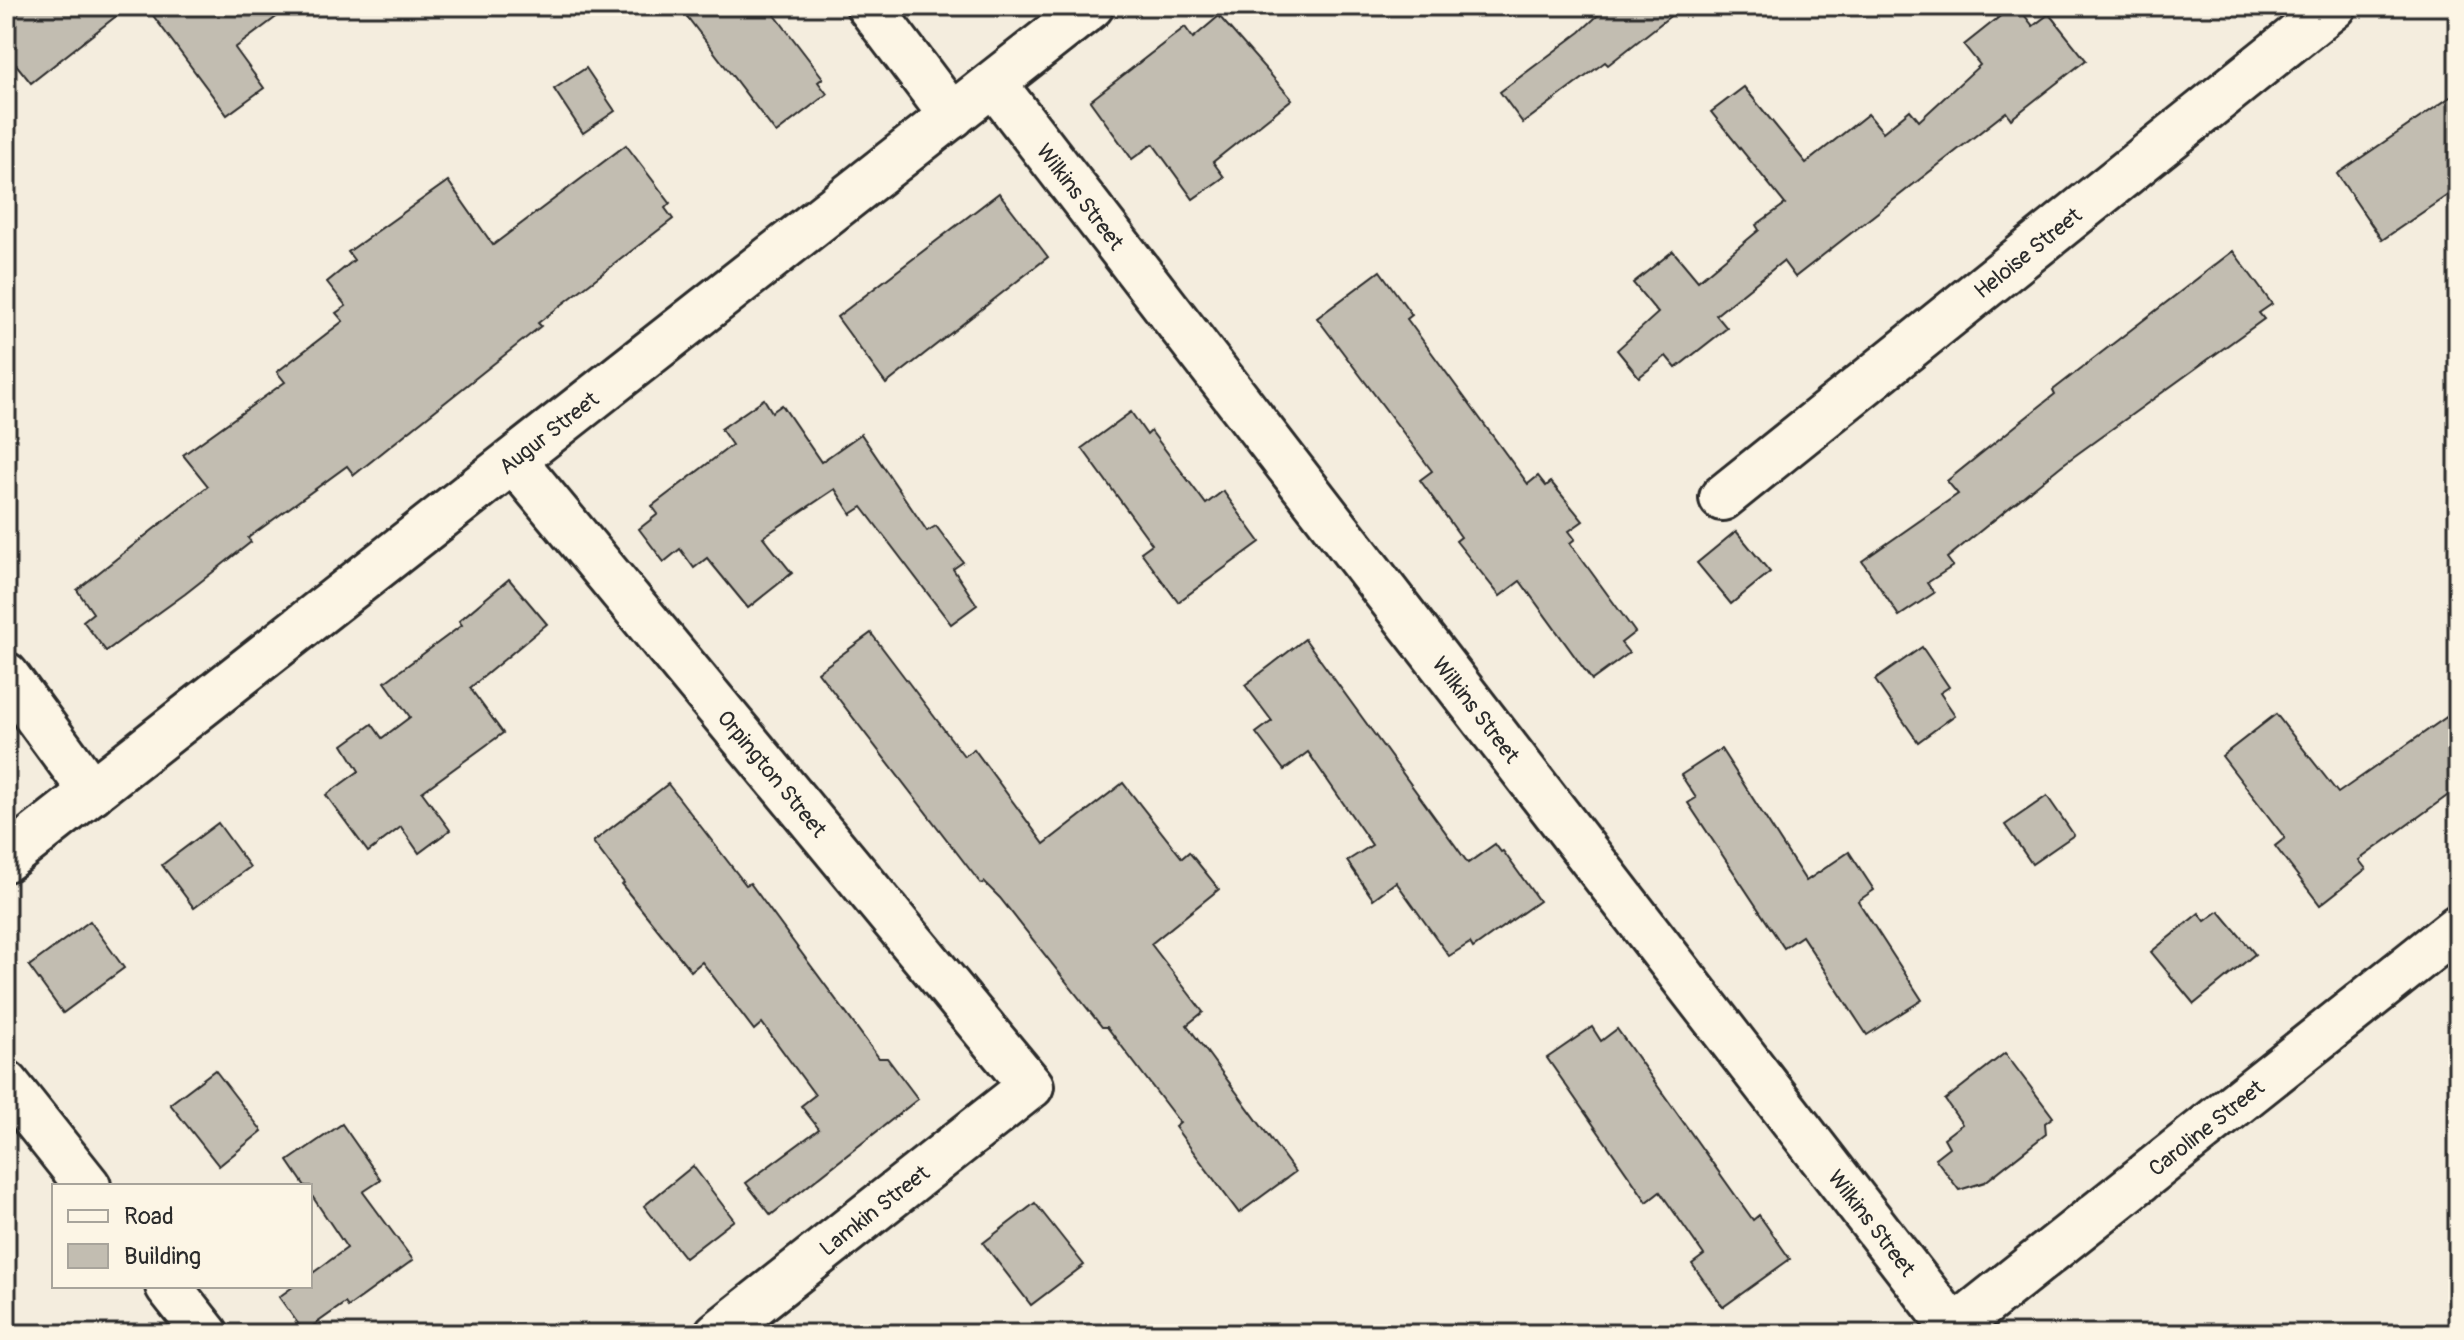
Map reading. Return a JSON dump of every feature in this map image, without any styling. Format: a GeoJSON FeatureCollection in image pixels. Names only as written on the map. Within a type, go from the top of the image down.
{"type":"FeatureCollection","features":[{"type":"Feature","properties":{"kind":"street"},"geometry":{"type":"LineString","coordinates":[[869,6],[952,116]]}},
{"type":"Feature","properties":{"kind":"street","name":"Augur Street"},"geometry":{"type":"LineString","coordinates":[[6,859],[515,462],[1091,6]]}},
{"type":"Feature","properties":{"kind":"street","name":"Heloise Street"},"geometry":{"type":"LineString","coordinates":[[1722,498],[2334,6]]}},
{"type":"Feature","properties":{"kind":"street","name":"Wilkins Street"},"geometry":{"type":"LineString","coordinates":[[994,84],[1956,1331]]}},
{"type":"Feature","properties":{"kind":"street","name":"Orpington Street"},"geometry":{"type":"LineString","coordinates":[[515,462],[1031,1086]]}},
{"type":"Feature","properties":{"kind":"street"},"geometry":{"type":"LineString","coordinates":[[6,675],[92,792]]}},
{"type":"Feature","properties":{"kind":"street","name":"Caroline Street"},"geometry":{"type":"LineString","coordinates":[[1956,1331],[2458,927]]}},
{"type":"Feature","properties":{"kind":"street"},"geometry":{"type":"LineString","coordinates":[[6,1083],[86,1184]]}},
{"type":"Feature","properties":{"kind":"street","name":"Lamkin Street"},"geometry":{"type":"LineString","coordinates":[[717,1334],[1031,1086]]}},
{"type":"Feature","properties":{"kind":"street"},"geometry":{"type":"LineString","coordinates":[[170,1288],[206,1334]]}},
{"type":"Feature","properties":{"kind":"building"},"geometry":{"type":"Polygon","coordinates":[[[27,6],[129,6],[31,83],[6,52],[6,22],[27,6]]]}},
{"type":"Feature","properties":{"kind":"building"},"geometry":{"type":"Polygon","coordinates":[[[146,6],[291,6],[235,48],[264,88],[227,115],[146,6]]]}},
{"type":"Feature","properties":{"kind":"building"},"geometry":{"type":"Polygon","coordinates":[[[679,6],[768,6],[823,78],[818,82],[827,94],[776,133],[679,6]]]}},
{"type":"Feature","properties":{"kind":"building"},"geometry":{"type":"Polygon","coordinates":[[[1608,6],[1683,6],[1608,65],[1605,62],[1523,123],[1500,92],[1580,32],[1608,6]]]}},
{"type":"Feature","properties":{"kind":"building"},"geometry":{"type":"Polygon","coordinates":[[[2017,6],[2033,26],[2049,14],[2086,60],[2011,119],[2006,112],[1795,277],[1783,261],[1716,315],[1727,328],[1676,368],[1666,356],[1639,377],[1617,350],[1658,313],[1633,283],[1673,251],[1698,281],[1759,230],[1756,225],[1785,204],[1711,112],[1744,87],[1806,163],[1868,114],[1883,132],[1910,110],[1919,121],[1980,65],[1964,45],[2017,6]]]}},
{"type":"Feature","properties":{"kind":"building"},"geometry":{"type":"Polygon","coordinates":[[[1219,16],[1292,99],[1213,162],[1224,177],[1193,199],[1153,144],[1132,159],[1090,101],[1185,27],[1193,38],[1219,16]]]}},
{"type":"Feature","properties":{"kind":"building"},"geometry":{"type":"Polygon","coordinates":[[[586,68],[615,111],[583,133],[554,89],[586,68]]]}},
{"type":"Feature","properties":{"kind":"building"},"geometry":{"type":"Polygon","coordinates":[[[2458,92],[2458,188],[2382,240],[2337,174],[2458,92]]]}},
{"type":"Feature","properties":{"kind":"building"},"geometry":{"type":"Polygon","coordinates":[[[626,145],[670,203],[665,208],[673,219],[538,323],[541,326],[354,475],[347,466],[248,538],[251,542],[106,651],[83,621],[93,613],[77,590],[208,486],[183,455],[285,382],[277,372],[343,321],[336,313],[346,306],[327,282],[354,260],[348,252],[448,181],[493,245],[626,145]]]}},
{"type":"Feature","properties":{"kind":"building"},"geometry":{"type":"Polygon","coordinates":[[[999,193],[1048,257],[886,384],[837,317],[999,193]]]}},
{"type":"Feature","properties":{"kind":"building"},"geometry":{"type":"Polygon","coordinates":[[[2233,251],[2272,304],[2259,313],[2264,319],[2062,465],[1947,558],[1953,566],[1927,583],[1934,593],[1899,616],[1862,561],[1958,494],[1947,481],[2055,394],[2053,390],[2233,251]]]}},
{"type":"Feature","properties":{"kind":"building"},"geometry":{"type":"Polygon","coordinates":[[[1380,271],[1412,315],[1407,319],[1528,484],[1538,476],[1546,486],[1551,482],[1583,521],[1569,531],[1575,539],[1570,543],[1635,632],[1621,643],[1629,653],[1592,680],[1520,581],[1500,596],[1456,541],[1461,537],[1420,480],[1432,471],[1317,318],[1380,271]]]}},
{"type":"Feature","properties":{"kind":"building"},"geometry":{"type":"Polygon","coordinates":[[[764,399],[772,412],[782,405],[821,462],[861,434],[927,531],[936,526],[963,562],[953,569],[977,605],[951,624],[862,507],[851,514],[835,489],[763,537],[792,573],[748,608],[707,558],[694,568],[680,549],[664,562],[639,529],[658,514],[652,506],[732,445],[721,429],[764,399]]]}},
{"type":"Feature","properties":{"kind":"building"},"geometry":{"type":"Polygon","coordinates":[[[1131,412],[1147,435],[1151,431],[1206,504],[1223,491],[1260,542],[1178,602],[1141,552],[1152,544],[1082,448],[1131,412]]]}},
{"type":"Feature","properties":{"kind":"building"},"geometry":{"type":"Polygon","coordinates":[[[1736,531],[1770,572],[1731,604],[1697,563],[1736,531]]]}},
{"type":"Feature","properties":{"kind":"building"},"geometry":{"type":"Polygon","coordinates":[[[509,579],[547,624],[470,688],[503,733],[422,792],[450,830],[419,853],[401,827],[368,852],[326,795],[359,771],[343,745],[372,724],[382,738],[410,717],[385,682],[462,625],[459,621],[509,579]]]}},
{"type":"Feature","properties":{"kind":"building"},"geometry":{"type":"Polygon","coordinates":[[[871,633],[964,756],[974,749],[1044,844],[1123,783],[1182,858],[1189,852],[1219,889],[1151,944],[1203,1012],[1187,1025],[1295,1172],[1239,1213],[1175,1127],[1180,1123],[1107,1027],[1102,1027],[1000,898],[984,882],[981,884],[818,672],[871,633]]]}},
{"type":"Feature","properties":{"kind":"building"},"geometry":{"type":"Polygon","coordinates":[[[1305,639],[1468,863],[1495,844],[1539,901],[1473,948],[1470,943],[1449,956],[1396,882],[1373,899],[1347,861],[1372,845],[1308,752],[1284,770],[1256,733],[1272,721],[1245,685],[1305,639]]]}},
{"type":"Feature","properties":{"kind":"building"},"geometry":{"type":"Polygon","coordinates":[[[1922,647],[1949,687],[1940,693],[1955,715],[1918,742],[1875,680],[1922,647]]]}},
{"type":"Feature","properties":{"kind":"building"},"geometry":{"type":"Polygon","coordinates":[[[2458,709],[2458,788],[2359,860],[2366,869],[2320,905],[2275,846],[2285,838],[2222,756],[2276,714],[2338,793],[2458,709]]]}},
{"type":"Feature","properties":{"kind":"building"},"geometry":{"type":"Polygon","coordinates":[[[1721,749],[1806,881],[1849,852],[1874,890],[1858,901],[1922,1000],[1867,1035],[1802,936],[1784,948],[1688,803],[1696,798],[1681,775],[1721,749]]]}},
{"type":"Feature","properties":{"kind":"building"},"geometry":{"type":"Polygon","coordinates":[[[668,784],[746,885],[750,883],[879,1058],[887,1058],[918,1099],[771,1215],[746,1183],[819,1129],[801,1106],[815,1095],[762,1023],[754,1030],[702,962],[691,971],[622,885],[624,883],[593,842],[668,784]]]}},
{"type":"Feature","properties":{"kind":"building"},"geometry":{"type":"Polygon","coordinates":[[[2047,796],[2074,835],[2032,864],[2005,825],[2047,796]]]}},
{"type":"Feature","properties":{"kind":"building"},"geometry":{"type":"Polygon","coordinates":[[[218,823],[250,867],[194,908],[162,865],[218,823]]]}},
{"type":"Feature","properties":{"kind":"building"},"geometry":{"type":"Polygon","coordinates":[[[2219,911],[2255,954],[2194,1004],[2151,952],[2199,913],[2205,921],[2219,911]]]}},
{"type":"Feature","properties":{"kind":"building"},"geometry":{"type":"Polygon","coordinates":[[[90,921],[124,968],[63,1013],[29,966],[90,921]]]}},
{"type":"Feature","properties":{"kind":"building"},"geometry":{"type":"Polygon","coordinates":[[[1592,1027],[1601,1041],[1617,1029],[1753,1220],[1759,1215],[1790,1259],[1723,1307],[1692,1264],[1704,1255],[1660,1192],[1647,1202],[1547,1058],[1592,1027]]]}},
{"type":"Feature","properties":{"kind":"building"},"geometry":{"type":"Polygon","coordinates":[[[2005,1053],[2053,1117],[2045,1123],[2046,1134],[1985,1182],[1959,1190],[1935,1158],[1949,1147],[1944,1138],[1962,1124],[1945,1100],[2005,1053]]]}},
{"type":"Feature","properties":{"kind":"building"},"geometry":{"type":"Polygon","coordinates":[[[215,1070],[262,1131],[219,1166],[170,1104],[215,1070]]]}},
{"type":"Feature","properties":{"kind":"building"},"geometry":{"type":"Polygon","coordinates":[[[342,1124],[381,1180],[363,1192],[413,1260],[348,1307],[345,1303],[304,1332],[279,1297],[291,1288],[312,1288],[312,1274],[347,1248],[312,1196],[312,1184],[304,1184],[288,1161],[342,1124]]]}},
{"type":"Feature","properties":{"kind":"building"},"geometry":{"type":"Polygon","coordinates":[[[693,1166],[734,1220],[685,1258],[644,1206],[693,1166]]]}},
{"type":"Feature","properties":{"kind":"building"},"geometry":{"type":"Polygon","coordinates":[[[1035,1203],[1084,1265],[1031,1305],[983,1243],[1035,1203]]]}}]}
